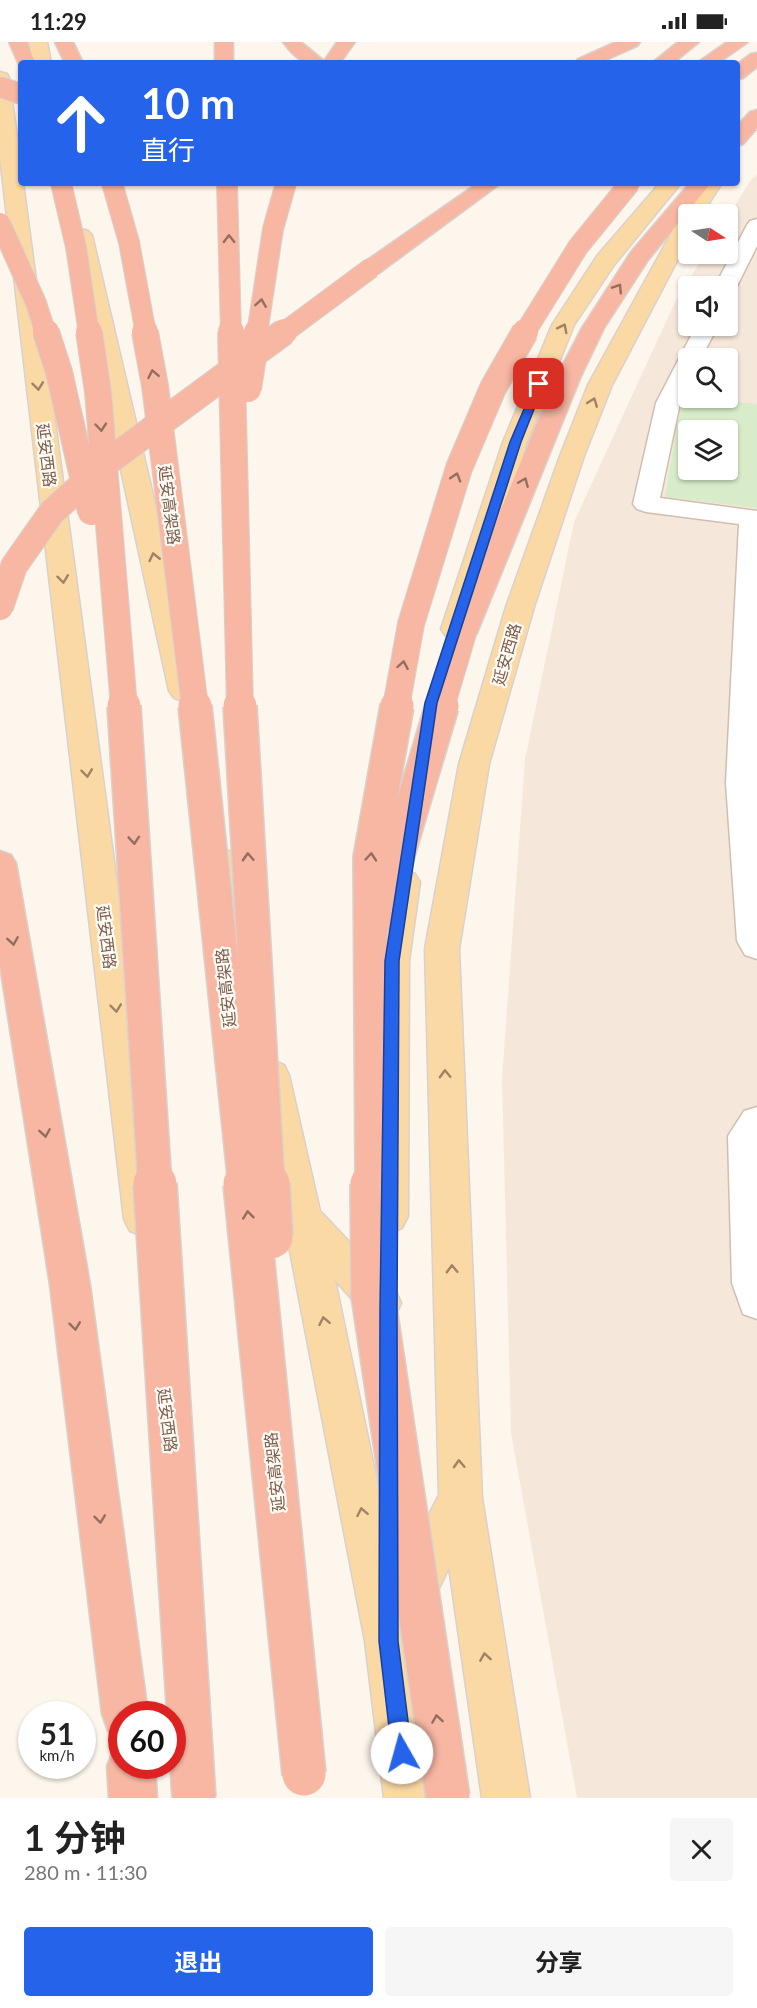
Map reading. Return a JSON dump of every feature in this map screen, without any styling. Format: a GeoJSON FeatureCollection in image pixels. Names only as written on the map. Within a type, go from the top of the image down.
{"type":"FeatureCollection","features":[{"type":"Feature","properties":{"kind":"highway"},"geometry":{"type":"LineString","coordinates":[[18,42],[25,60]]}},
{"type":"Feature","properties":{"kind":"highway"},"geometry":{"type":"LineString","coordinates":[[64,42],[73,60]]}},
{"type":"Feature","properties":{"kind":"highway"},"geometry":{"type":"LineString","coordinates":[[224,42],[224,60]]}},
{"type":"Feature","properties":{"kind":"highway"},"geometry":{"type":"LineString","coordinates":[[292,42],[298,50],[312,60]]}},
{"type":"Feature","properties":{"kind":"highway"},"geometry":{"type":"LineString","coordinates":[[333,60],[346,42]]}},
{"type":"Feature","properties":{"kind":"highway"},"geometry":{"type":"LineString","coordinates":[[591,60],[631,42]]}},
{"type":"Feature","properties":{"kind":"highway"},"geometry":{"type":"LineString","coordinates":[[665,60],[690,42]]}},
{"type":"Feature","properties":{"kind":"highway"},"geometry":{"type":"LineString","coordinates":[[711,60],[739,42]]}},
{"type":"Feature","properties":{"kind":"highway"},"geometry":{"type":"LineString","coordinates":[[740,71],[757,58]]}},
{"type":"Feature","properties":{"kind":"highway"},"geometry":{"type":"LineString","coordinates":[[0,87],[18,93]]}},
{"type":"Feature","properties":{"kind":"highway"},"geometry":{"type":"LineString","coordinates":[[740,135],[757,116]]}},
{"type":"Feature","properties":{"kind":"highway"},"geometry":{"type":"LineString","coordinates":[[62,186],[76,247],[98,392],[127,739],[194,1798]]}},
{"type":"Feature","properties":{"kind":"highway","name":"延安高架路"},"geometry":{"type":"LineString","coordinates":[[113,186],[129,242],[155,386],[202,762],[305,1786]]}},
{"type":"Feature","properties":{"kind":"highway"},"geometry":{"type":"LineString","coordinates":[[227,186],[241,739],[305,1786]]}},
{"type":"Feature","properties":{"kind":"highway"},"geometry":{"type":"LineString","coordinates":[[241,739],[248,386],[273,229],[285,186]]}},
{"type":"Feature","properties":{"kind":"highway"},"geometry":{"type":"LineString","coordinates":[[0,607],[14,566],[52,512],[109,460],[487,186]]}},
{"type":"Feature","properties":{"kind":"highway"},"geometry":{"type":"LineString","coordinates":[[448,1798],[373,1294],[370,858],[411,624],[459,468],[493,388],[537,312],[578,247],[628,186]]}},
{"type":"Feature","properties":{"kind":"highway"},"geometry":{"type":"LineString","coordinates":[[373,1059],[390,881],[463,633],[569,376],[593,328],[639,257],[698,186]]}},
{"type":"Feature","properties":{"kind":"highway"},"geometry":{"type":"LineString","coordinates":[[0,223],[36,303],[59,372],[95,530],[127,739]]}},
{"type":"Feature","properties":{"kind":"highway"},"geometry":{"type":"LineString","coordinates":[[0,863],[69,1285],[123,1701]]}},
{"type":"Feature","properties":{"kind":"highway"},"geometry":{"type":"LineString","coordinates":[[132,1779],[133,1798]]}},
{"type":"Feature","properties":{"kind":"main road"},"geometry":{"type":"LineString","coordinates":[[38,42],[41,60]]}},
{"type":"Feature","properties":{"kind":"main road","name":"延安西路"},"geometry":{"type":"LineString","coordinates":[[0,78],[203,1704],[199,1798]]}},
{"type":"Feature","properties":{"kind":"main road"},"geometry":{"type":"LineString","coordinates":[[740,127],[757,116]]}},
{"type":"Feature","properties":{"kind":"main road"},"geometry":{"type":"LineString","coordinates":[[740,142],[757,116]]}},
{"type":"Feature","properties":{"kind":"main road"},"geometry":{"type":"LineString","coordinates":[[70,186],[303,1220],[388,1641],[408,1798]]}},
{"type":"Feature","properties":{"kind":"main road"},"geometry":{"type":"LineString","coordinates":[[388,1641],[388,1311],[392,961],[431,703],[515,442],[563,325],[605,261],[668,186]]}},
{"type":"Feature","properties":{"kind":"main road"},"geometry":{"type":"LineString","coordinates":[[698,204],[710,186]]}},
{"type":"Feature","properties":{"kind":"main road","name":"延安西路"},"geometry":{"type":"LineString","coordinates":[[506,1798],[461,1498],[442,949],[472,775],[520,606],[572,456],[600,386],[678,240]]}},
{"type":"Feature","properties":{"kind":"main road"},"geometry":{"type":"LineString","coordinates":[[303,1220],[388,1311]]}},
{"type":"Feature","properties":{"kind":"main road"},"geometry":{"type":"LineString","coordinates":[[388,1641],[461,1498]]}},
{"type":"Feature","properties":{"kind":"street"},"geometry":{"type":"LineString","coordinates":[[731,276],[757,225]]}},
{"type":"Feature","properties":{"kind":"street"},"geometry":{"type":"LineString","coordinates":[[678,383],[668,403],[646,504],[752,518],[741,783],[754,941],[757,946]]}},
{"type":"Feature","properties":{"kind":"street"},"geometry":{"type":"LineString","coordinates":[[757,1122],[746,1136],[752,1283],[757,1301]]}},
{"type":"Feature","properties":{"kind":"shaded area"},"geometry":{"type":"Polygon","coordinates":[[[757,174],[757,1798],[577,1798],[511,1433],[502,1079],[525,759],[574,522],[675,302],[678,297],[678,336],[738,336],[738,276],[691,276],[699,264],[738,264],[738,204],[736,204],[757,174]]]}},
{"type":"Feature","properties":{"kind":"green space"},"geometry":{"type":"Polygon","coordinates":[[[738,402],[757,404],[757,508],[665,497],[680,408],[738,408],[738,402]]]}},
{"type":"Feature","properties":{"kind":"route"},"geometry":{"type":"LineString","coordinates":[[402,1753],[388,1641],[388,1311],[392,961],[431,703],[515,442],[539,384]]}}]}
